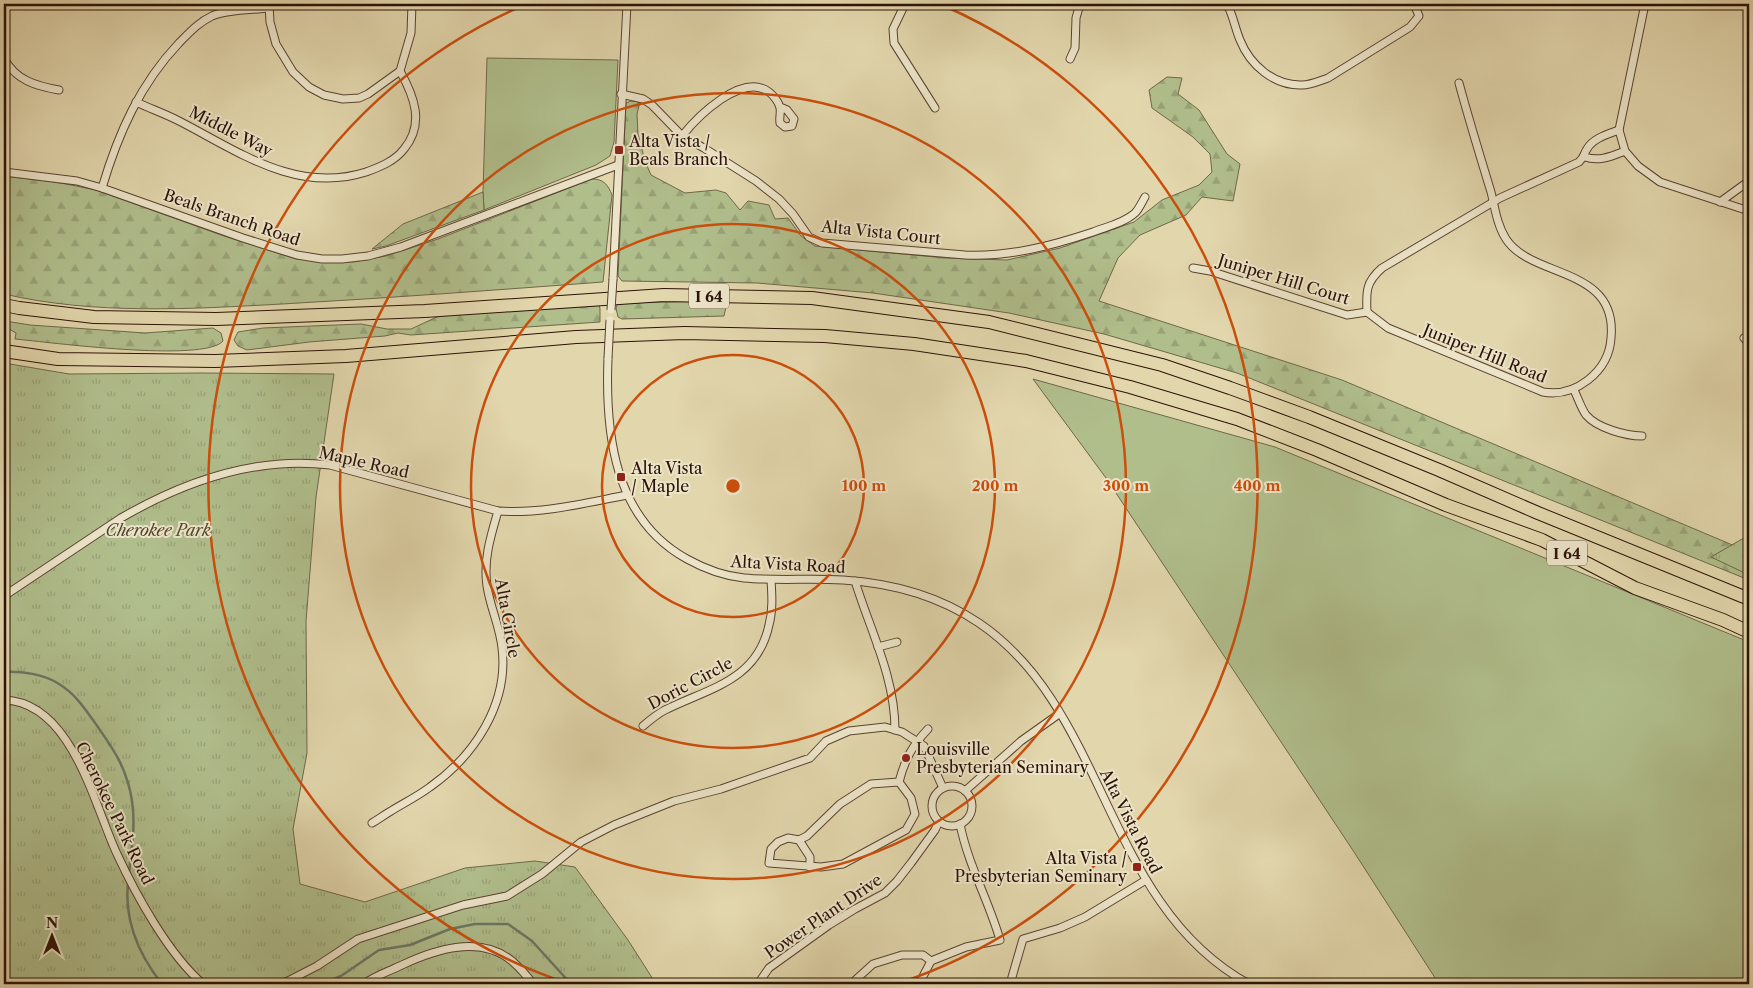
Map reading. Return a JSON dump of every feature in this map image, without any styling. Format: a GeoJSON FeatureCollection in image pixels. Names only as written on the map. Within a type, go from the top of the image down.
{"type":"FeatureCollection","features":[{"type":"Feature","properties":{"kind":"highway","name":"I 64"},"geometry":{"type":"LineString","coordinates":[[4,305],[94,317],[216,319],[425,311],[559,301],[674,296],[812,298],[989,322],[1162,365],[1310,417],[1564,524],[1749,599]]}},
{"type":"Feature","properties":{"kind":"highway","name":"I 64"},"geometry":{"type":"LineString","coordinates":[[4,351],[58,359],[225,361],[346,356],[576,338],[684,332],[825,336],[914,344],[1026,361],[1130,386],[1237,419],[1317,450],[1446,505],[1542,540],[1635,588],[1749,632]]}},
{"type":"Feature","properties":{"kind":"street"},"geometry":{"type":"LineString","coordinates":[[4,10],[7,4]]}},
{"type":"Feature","properties":{"kind":"street"},"geometry":{"type":"LineString","coordinates":[[102,188],[120,132],[155,71],[174,48],[205,20],[220,14],[269,6],[270,22],[276,44],[288,66],[302,82],[324,95],[343,99],[359,98],[378,88],[400,71],[411,33],[412,4]]}},
{"type":"Feature","properties":{"kind":"street","name":"Alta Vista Road"},"geometry":{"type":"LineString","coordinates":[[627,4],[607,389],[611,434],[620,477],[634,509],[651,532],[679,555],[700,566],[722,574],[742,578],[843,580],[886,585],[933,599],[978,623],[998,638],[1016,654],[1043,687],[1073,737],[1137,867],[1168,913],[1207,955],[1225,970],[1249,984]]}},
{"type":"Feature","properties":{"kind":"street"},"geometry":{"type":"LineString","coordinates":[[905,4],[893,30],[894,43],[935,108]]}},
{"type":"Feature","properties":{"kind":"street"},"geometry":{"type":"LineString","coordinates":[[1070,59],[1075,48],[1076,18],[1080,4]]}},
{"type":"Feature","properties":{"kind":"street"},"geometry":{"type":"LineString","coordinates":[[1227,4],[1239,39],[1252,60],[1271,77],[1283,82],[1300,85],[1316,83],[1328,78],[1410,26],[1419,16],[1414,4]]}},
{"type":"Feature","properties":{"kind":"street"},"geometry":{"type":"LineString","coordinates":[[1645,4],[1619,130],[1625,152],[1642,170],[1660,182],[1749,211]]}},
{"type":"Feature","properties":{"kind":"street"},"geometry":{"type":"LineString","coordinates":[[4,58],[11,70],[23,80],[59,90]]}},
{"type":"Feature","properties":{"kind":"street","name":"Middle Way"},"geometry":{"type":"LineString","coordinates":[[136,102],[174,118],[257,163],[305,176],[338,178],[376,168],[394,159],[408,145],[414,131],[416,117],[413,97],[400,71]]}},
{"type":"Feature","properties":{"kind":"street","name":"Juniper Hill Road"},"geometry":{"type":"LineString","coordinates":[[1367,312],[1388,328],[1533,389],[1548,393],[1574,390],[1594,376],[1606,358],[1612,334],[1607,311],[1599,296],[1588,285],[1521,254],[1512,247],[1502,231],[1459,83]]}},
{"type":"Feature","properties":{"kind":"street"},"geometry":{"type":"LineString","coordinates":[[682,136],[700,116],[733,91],[740,88],[752,86],[763,88],[769,92],[780,107]]}},
{"type":"Feature","properties":{"kind":"street","name":"Alta Vista Court"},"geometry":{"type":"LineString","coordinates":[[621,94],[643,99],[652,105],[682,136],[756,181],[779,199],[793,214],[809,237],[828,244],[965,255],[988,256],[1013,253],[1072,239],[1112,225],[1134,214],[1146,197]]}},
{"type":"Feature","properties":{"kind":"street"},"geometry":{"type":"LineString","coordinates":[[1367,312],[1366,292],[1369,283],[1374,274],[1382,268],[1493,202],[1579,162],[1585,157],[1587,148],[1598,138],[1619,130]]}},
{"type":"Feature","properties":{"kind":"street"},"geometry":{"type":"LineString","coordinates":[[1585,157],[1592,160],[1608,158],[1625,152]]}},
{"type":"Feature","properties":{"kind":"street","name":"Beals Branch Road"},"geometry":{"type":"LineString","coordinates":[[4,172],[77,181],[281,250],[322,258],[342,259],[368,256],[401,247],[618,165]]}},
{"type":"Feature","properties":{"kind":"street"},"geometry":{"type":"LineString","coordinates":[[1720,202],[1749,180]]}},
{"type":"Feature","properties":{"kind":"street","name":"Juniper Hill Court"},"geometry":{"type":"LineString","coordinates":[[1193,268],[1210,271],[1347,315],[1367,312]]}},
{"type":"Feature","properties":{"kind":"street"},"geometry":{"type":"LineString","coordinates":[[1574,390],[1582,409],[1590,419],[1624,435],[1642,436]]}},
{"type":"Feature","properties":{"kind":"street","name":"Maple Road"},"geometry":{"type":"LineString","coordinates":[[4,596],[140,506],[202,480],[262,465],[308,463],[330,466],[498,511],[544,510],[627,495]]}},
{"type":"Feature","properties":{"kind":"street","name":"Alta Circle"},"geometry":{"type":"LineString","coordinates":[[372,823],[442,778],[461,760],[478,739],[491,716],[500,690],[503,664],[501,639],[487,586],[486,572],[489,546],[498,511]]}},
{"type":"Feature","properties":{"kind":"street","name":"Doric Circle"},"geometry":{"type":"LineString","coordinates":[[643,726],[664,710],[730,681],[750,664],[760,650],[769,626],[772,580]]}},
{"type":"Feature","properties":{"kind":"street"},"geometry":{"type":"LineString","coordinates":[[855,581],[887,673],[895,718],[895,730]]}},
{"type":"Feature","properties":{"kind":"street"},"geometry":{"type":"LineString","coordinates":[[878,647],[897,642]]}},
{"type":"Feature","properties":{"kind":"street","name":"Cherokee Park Road"},"geometry":{"type":"LineString","coordinates":[[4,700],[17,702],[33,708],[48,719],[67,743],[83,771],[118,856],[138,893],[167,943],[194,977],[203,984]]}},
{"type":"Feature","properties":{"kind":"street"},"geometry":{"type":"LineString","coordinates":[[964,791],[1021,741],[1059,714]]}},
{"type":"Feature","properties":{"kind":"street"},"geometry":{"type":"LineString","coordinates":[[282,984],[325,961],[358,939],[463,905],[506,896],[542,874],[581,842],[614,825],[674,802],[810,758],[826,741],[849,731],[885,727],[902,732],[917,741],[924,746],[943,788]]}},
{"type":"Feature","properties":{"kind":"street"},"geometry":{"type":"LineString","coordinates":[[899,782],[905,761],[917,741],[928,729]]}},
{"type":"Feature","properties":{"kind":"street"},"geometry":{"type":"LineString","coordinates":[[899,782],[911,798],[916,814],[906,830],[843,864],[821,868],[769,863],[771,849],[778,842],[788,838],[799,840],[807,836],[840,804],[871,784],[899,782]]}},
{"type":"Feature","properties":{"kind":"street"},"geometry":{"type":"LineString","coordinates":[[954,787],[964,791],[971,800],[969,817],[960,824],[949,826],[939,821],[935,817],[932,806],[935,796],[943,788],[954,787]]}},
{"type":"Feature","properties":{"kind":"street","name":"Power Plant Drive"},"geometry":{"type":"LineString","coordinates":[[758,984],[768,968],[829,925],[885,893],[911,863],[935,830],[939,821]]}},
{"type":"Feature","properties":{"kind":"street"},"geometry":{"type":"LineString","coordinates":[[919,984],[931,961],[966,947],[1000,940],[975,875],[960,824]]}},
{"type":"Feature","properties":{"kind":"street"},"geometry":{"type":"LineString","coordinates":[[799,840],[810,857],[810,867]]}},
{"type":"Feature","properties":{"kind":"street"},"geometry":{"type":"LineString","coordinates":[[1010,984],[1023,939],[1060,928],[1085,917],[1146,880]]}},
{"type":"Feature","properties":{"kind":"street"},"geometry":{"type":"LineString","coordinates":[[364,984],[414,960],[449,948],[473,946],[496,952],[510,960],[533,984]]}},
{"type":"Feature","properties":{"kind":"street"},"geometry":{"type":"LineString","coordinates":[[851,984],[873,964],[902,955],[923,955],[931,961]]}},
{"type":"Feature","properties":{"kind":"green space"},"geometry":{"type":"Polygon","coordinates":[[[487,58],[618,60],[614,142],[610,156],[596,165],[484,210],[487,58]]]}},
{"type":"Feature","properties":{"kind":"green space"},"geometry":{"type":"Polygon","coordinates":[[[1167,77],[1182,78],[1178,94],[1199,110],[1227,154],[1240,164],[1233,201],[1202,197],[1186,215],[1140,235],[1118,258],[1099,301],[1342,380],[1749,552],[1749,580],[1237,373],[1104,334],[1009,313],[873,293],[757,283],[622,281],[618,276],[626,103],[631,101],[640,102],[637,114],[638,134],[651,175],[685,193],[716,190],[726,193],[740,210],[748,201],[769,205],[775,219],[788,218],[801,236],[815,246],[946,258],[1007,260],[1060,248],[1134,222],[1162,200],[1199,185],[1212,172],[1210,154],[1193,137],[1152,108],[1149,90],[1167,77]]]}},
{"type":"Feature","properties":{"kind":"green space"},"geometry":{"type":"Polygon","coordinates":[[[4,176],[56,182],[96,190],[224,236],[296,259],[353,262],[386,256],[438,239],[596,179],[605,183],[612,195],[603,282],[213,308],[108,308],[38,301],[4,294],[4,176]]]}},
{"type":"Feature","properties":{"kind":"green space"},"geometry":{"type":"Polygon","coordinates":[[[483,192],[484,210],[386,246],[372,249],[403,224],[483,192]]]}},
{"type":"Feature","properties":{"kind":"green space"},"geometry":{"type":"Polygon","coordinates":[[[727,302],[724,316],[622,319],[618,317],[616,308],[618,303],[727,302]]]}},
{"type":"Feature","properties":{"kind":"green space"},"geometry":{"type":"Polygon","coordinates":[[[599,303],[600,322],[411,335],[398,333],[385,336],[309,342],[247,350],[238,346],[234,340],[238,332],[263,328],[361,324],[387,329],[411,329],[439,316],[599,303]]]}},
{"type":"Feature","properties":{"kind":"green space"},"geometry":{"type":"Polygon","coordinates":[[[5,321],[30,325],[145,333],[213,328],[221,333],[223,341],[210,347],[187,350],[158,351],[90,347],[15,339],[16,333],[9,329],[5,321]]]}},
{"type":"Feature","properties":{"kind":"green space","name":"Cherokee Park"},"geometry":{"type":"Polygon","coordinates":[[[4,363],[69,374],[334,374],[316,497],[306,621],[307,753],[293,829],[300,884],[365,902],[465,868],[535,861],[575,867],[628,940],[656,984],[4,984],[4,363]]]}},
{"type":"Feature","properties":{"kind":"green space"},"geometry":{"type":"Polygon","coordinates":[[[1033,379],[1275,447],[1749,642],[1749,984],[1439,984],[1354,852],[1106,478],[1033,379]]]}},
{"type":"Feature","properties":{"kind":"green space"},"geometry":{"type":"Polygon","coordinates":[[[1749,535],[1749,575],[1711,557],[1749,535]]]}},
{"type":"Feature","properties":{"kind":"waterway"},"geometry":{"type":"LineString","coordinates":[[4,672],[18,672],[39,676],[53,681],[64,688],[82,705],[112,749],[126,778],[132,801],[133,829],[129,874]]}},
{"type":"Feature","properties":{"kind":"waterway"},"geometry":{"type":"LineString","coordinates":[[128,882],[128,910],[135,936],[146,961],[162,984]]}},
{"type":"Feature","properties":{"kind":"waterway"},"geometry":{"type":"LineString","coordinates":[[322,984],[341,976],[379,950],[410,945],[450,929],[475,924],[508,924],[532,941],[571,984]]}},
{"type":"Feature","properties":{"kind":"place","name":"Alta Vista / Beals Branch"},"geometry":{"type":"Point","coordinates":[619,150]}},
{"type":"Feature","properties":{"kind":"place","name":"Alta Vista / Maple"},"geometry":{"type":"Point","coordinates":[621,477]}},
{"type":"Feature","properties":{"kind":"place","name":"Louisville Presbyterian Seminary"},"geometry":{"type":"Point","coordinates":[906,758]}},
{"type":"Feature","properties":{"kind":"place","name":"Alta Vista / Presbyterian Seminary"},"geometry":{"type":"Point","coordinates":[1137,867]}}]}
